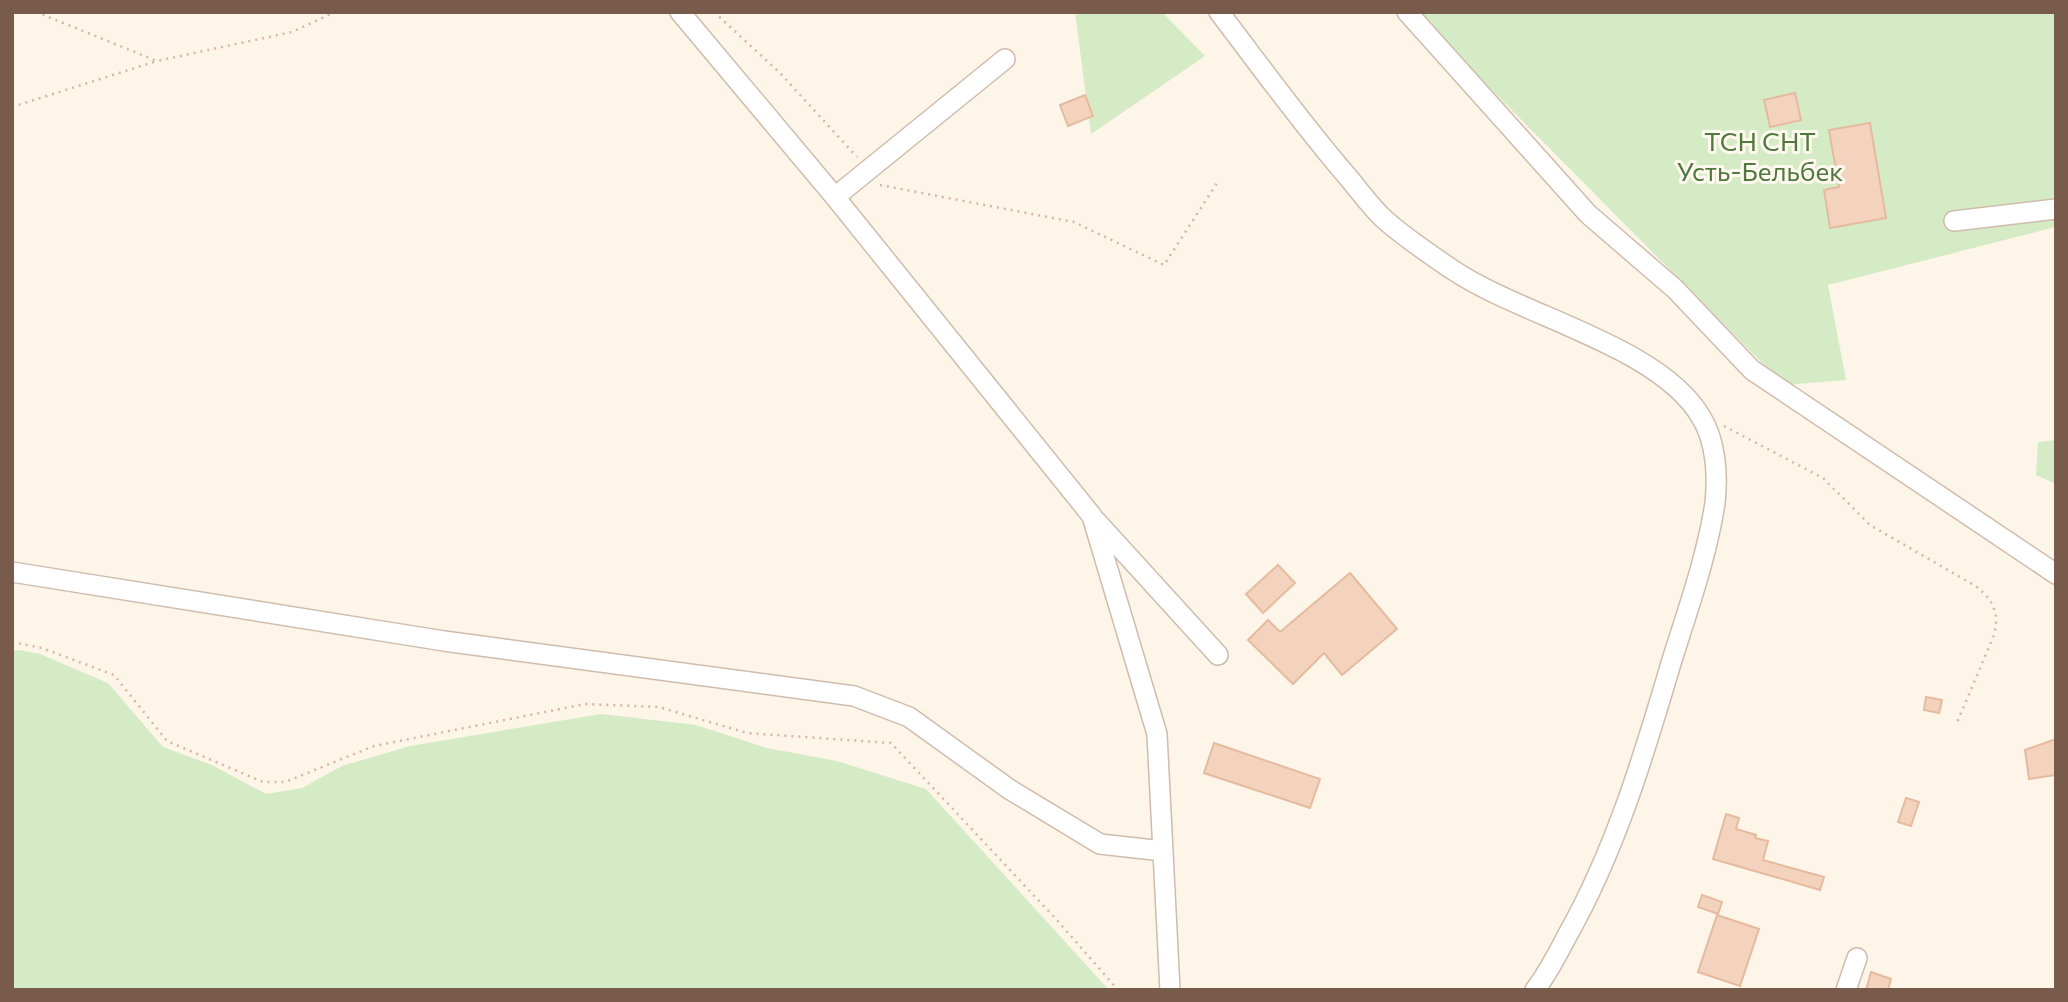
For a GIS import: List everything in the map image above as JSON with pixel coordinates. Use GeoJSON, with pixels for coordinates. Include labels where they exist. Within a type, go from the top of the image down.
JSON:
{"type":"FeatureCollection","features":[{"type":"Feature","properties":{"kind":"street"},"geometry":{"type":"LineString","coordinates":[[680,12],[835,197],[1092,516],[1217,655]]}},
{"type":"Feature","properties":{"kind":"street"},"geometry":{"type":"LineString","coordinates":[[1219,12],[1323,148],[1383,218],[1452,270],[1499,296],[1653,368],[1687,398],[1702,417],[1716,464],[1715,500],[1706,550],[1639,770],[1615,837],[1587,901],[1535,990]]}},
{"type":"Feature","properties":{"kind":"street"},"geometry":{"type":"LineString","coordinates":[[1408,12],[1588,214],[1675,289],[1752,370],[2056,574]]}},
{"type":"Feature","properties":{"kind":"street"},"geometry":{"type":"LineString","coordinates":[[835,197],[1005,58]]}},
{"type":"Feature","properties":{"kind":"street"},"geometry":{"type":"LineString","coordinates":[[1954,221],[2056,209]]}},
{"type":"Feature","properties":{"kind":"street"},"geometry":{"type":"LineString","coordinates":[[1092,516],[1157,734],[1170,990]]}},
{"type":"Feature","properties":{"kind":"street"},"geometry":{"type":"LineString","coordinates":[[12,572],[444,640],[854,696],[909,717],[1009,789],[1100,844],[1163,851]]}},
{"type":"Feature","properties":{"kind":"street"},"geometry":{"type":"LineString","coordinates":[[1846,990],[1857,958]]}},
{"type":"Feature","properties":{"kind":"path"},"geometry":{"type":"LineString","coordinates":[[36,12],[157,61]]}},
{"type":"Feature","properties":{"kind":"path"},"geometry":{"type":"LineString","coordinates":[[12,107],[157,61],[292,32],[335,12]]}},
{"type":"Feature","properties":{"kind":"path"},"geometry":{"type":"LineString","coordinates":[[714,12],[780,73],[862,175],[1074,222],[1164,265],[1219,180]]}},
{"type":"Feature","properties":{"kind":"path"},"geometry":{"type":"LineString","coordinates":[[1702,417],[1740,433],[1823,478],[1870,525],[1974,584],[1987,595],[1995,609],[1997,622],[1994,635],[1956,725]]}},
{"type":"Feature","properties":{"kind":"path"},"geometry":{"type":"LineString","coordinates":[[12,642],[42,648],[114,675],[167,741],[263,782],[285,782],[374,746],[585,704],[659,707],[747,733],[891,743],[1056,919],[1118,990]]}},
{"type":"Feature","properties":{"kind":"green space"},"geometry":{"type":"Polygon","coordinates":[[[1075,12],[1162,12],[1205,56],[1091,134],[1075,12]]]}},
{"type":"Feature","properties":{"kind":"green space","name":"ТСН СНТ Усть-Бельбек"},"geometry":{"type":"Polygon","coordinates":[[[1420,12],[2056,12],[2056,227],[1828,285],[1846,380],[1784,385],[1465,63],[1420,12]]]}},
{"type":"Feature","properties":{"kind":"green space"},"geometry":{"type":"Polygon","coordinates":[[[2056,440],[2056,484],[2036,475],[2038,442],[2056,440]]]}},
{"type":"Feature","properties":{"kind":"green space"},"geometry":{"type":"Polygon","coordinates":[[[12,651],[40,654],[108,683],[163,747],[212,765],[266,794],[302,788],[342,766],[410,746],[601,714],[696,725],[767,748],[837,761],[926,789],[1109,990],[12,990],[12,651]]]}},
{"type":"Feature","properties":{"kind":"building"},"geometry":{"type":"Polygon","coordinates":[[[1795,93],[1801,120],[1770,127],[1764,100],[1795,93]]]}},
{"type":"Feature","properties":{"kind":"building"},"geometry":{"type":"Polygon","coordinates":[[[1085,95],[1093,116],[1068,126],[1060,105],[1085,95]]]}},
{"type":"Feature","properties":{"kind":"building"},"geometry":{"type":"Polygon","coordinates":[[[1870,123],[1886,218],[1830,228],[1824,190],[1839,187],[1829,130],[1870,123]]]}},
{"type":"Feature","properties":{"kind":"building"},"geometry":{"type":"Polygon","coordinates":[[[1278,565],[1295,583],[1263,613],[1246,594],[1278,565]]]}},
{"type":"Feature","properties":{"kind":"building"},"geometry":{"type":"Polygon","coordinates":[[[1350,573],[1397,629],[1342,675],[1324,653],[1293,684],[1248,640],[1268,620],[1280,632],[1350,573]]]}},
{"type":"Feature","properties":{"kind":"building"},"geometry":{"type":"Polygon","coordinates":[[[1926,697],[1942,700],[1939,713],[1924,710],[1926,697]]]}},
{"type":"Feature","properties":{"kind":"building"},"geometry":{"type":"Polygon","coordinates":[[[2056,739],[2056,775],[2029,779],[2025,750],[2056,739]]]}},
{"type":"Feature","properties":{"kind":"building"},"geometry":{"type":"Polygon","coordinates":[[[1214,743],[1320,779],[1310,808],[1204,773],[1214,743]]]}},
{"type":"Feature","properties":{"kind":"building"},"geometry":{"type":"Polygon","coordinates":[[[1906,798],[1919,802],[1911,826],[1898,822],[1906,798]]]}},
{"type":"Feature","properties":{"kind":"building"},"geometry":{"type":"Polygon","coordinates":[[[1726,814],[1739,818],[1736,829],[1768,841],[1763,860],[1824,877],[1820,890],[1713,859],[1726,814]]]}},
{"type":"Feature","properties":{"kind":"building"},"geometry":{"type":"Polygon","coordinates":[[[1702,895],[1722,902],[1718,914],[1698,907],[1702,895]]]}},
{"type":"Feature","properties":{"kind":"building"},"geometry":{"type":"Polygon","coordinates":[[[1717,915],[1759,929],[1740,986],[1698,972],[1717,915]]]}},
{"type":"Feature","properties":{"kind":"building"},"geometry":{"type":"Polygon","coordinates":[[[1871,972],[1891,979],[1888,990],[1866,990],[1871,972]]]}}]}
